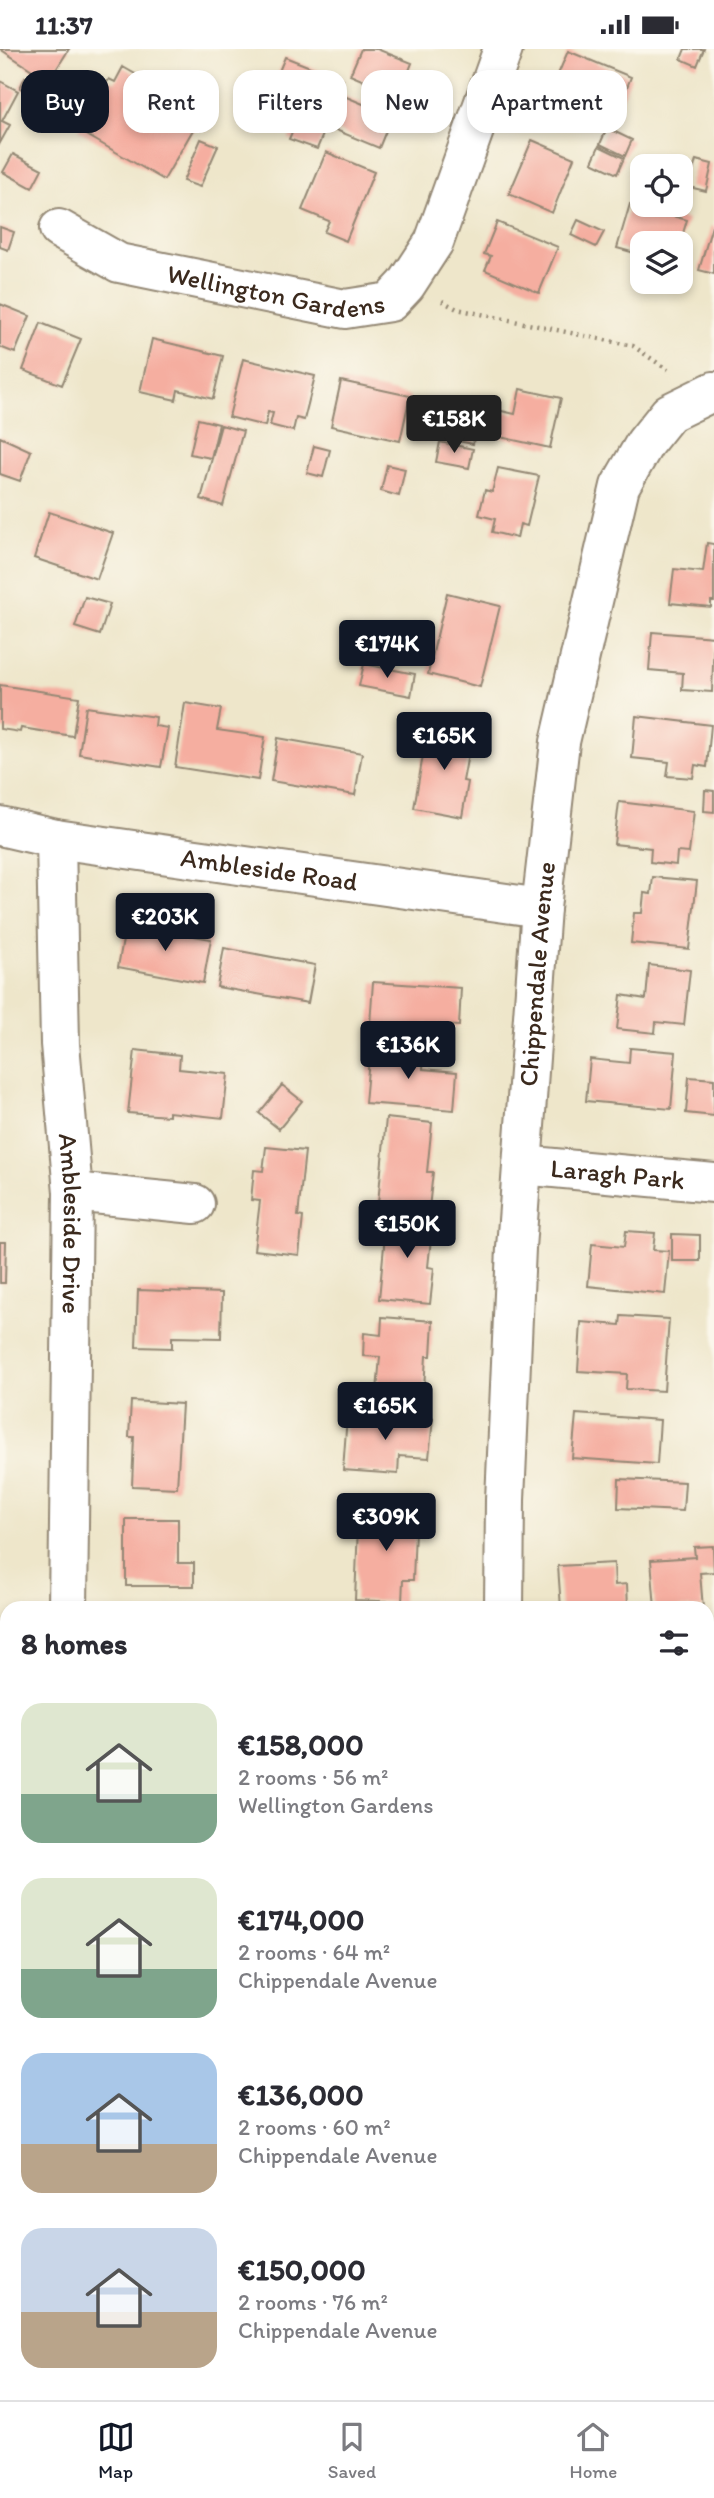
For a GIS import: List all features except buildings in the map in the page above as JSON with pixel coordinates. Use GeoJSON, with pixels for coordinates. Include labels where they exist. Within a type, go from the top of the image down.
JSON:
{"type":"FeatureCollection","features":[{"type":"Feature","properties":{"kind":"street","name":"Wellington Gardens"},"geometry":{"type":"LineString","coordinates":[[60,229],[119,263],[345,309],[390,302],[406,285],[434,242],[503,49]]}},
{"type":"Feature","properties":{"kind":"street","name":"Chippendale Avenue"},"geometry":{"type":"LineString","coordinates":[[504,1601],[506,1487],[522,1165],[541,908],[560,742],[620,486],[653,433],[669,413],[701,397]]}},
{"type":"Feature","properties":{"kind":"street","name":"Ambleside Road"},"geometry":{"type":"LineString","coordinates":[[0,826],[56,839],[541,908]]}},
{"type":"Feature","properties":{"kind":"street","name":"Ambleside Drive"},"geometry":{"type":"LineString","coordinates":[[56,839],[60,1044],[73,1192],[68,1601]]}},
{"type":"Feature","properties":{"kind":"street","name":"Laragh Park"},"geometry":{"type":"LineString","coordinates":[[522,1165],[714,1183]]}},
{"type":"Feature","properties":{"kind":"street"},"geometry":{"type":"LineString","coordinates":[[73,1192],[195,1204]]}},
{"type":"Feature","properties":{"kind":"path"},"geometry":{"type":"LineString","coordinates":[[406,285],[457,309],[633,346],[668,369],[701,397]]}}]}
